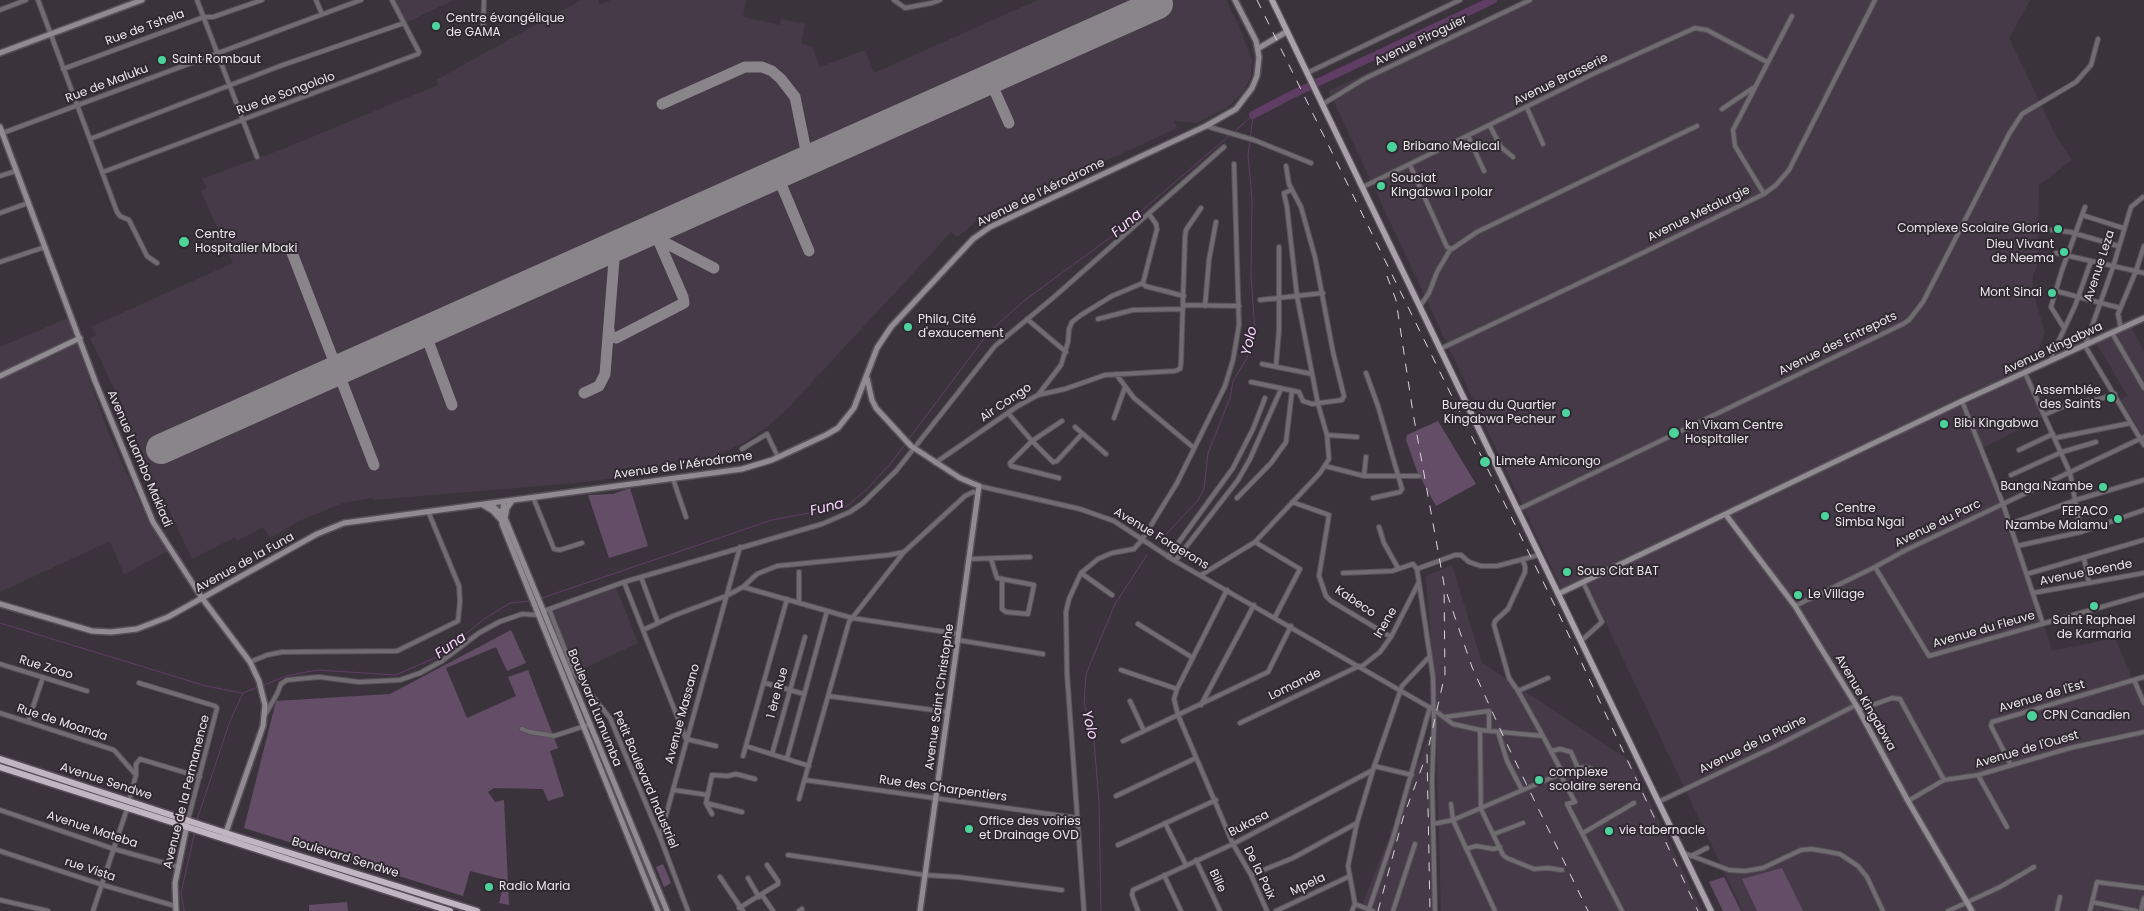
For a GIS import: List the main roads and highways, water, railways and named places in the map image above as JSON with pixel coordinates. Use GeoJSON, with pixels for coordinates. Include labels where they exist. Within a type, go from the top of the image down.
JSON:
{"type":"FeatureCollection","features":[{"type":"Feature","properties":{"kind":"highway","name":"Avenue Sendwe"},"geometry":{"type":"LineString","coordinates":[[0,760],[191,821],[205,830]]}},
{"type":"Feature","properties":{"kind":"highway","name":"Avenue Sendwe"},"geometry":{"type":"LineString","coordinates":[[0,767],[127,809],[189,828],[205,830]]}},
{"type":"Feature","properties":{"kind":"highway","name":"Boulevard Sendwe"},"geometry":{"type":"LineString","coordinates":[[205,830],[226,833],[478,911]]}},
{"type":"Feature","properties":{"kind":"highway","name":"Boulevard Sendwe"},"geometry":{"type":"LineString","coordinates":[[205,830],[224,840],[450,911]]}},
{"type":"Feature","properties":{"kind":"main road"},"geometry":{"type":"LineString","coordinates":[[0,53],[142,0]]}},
{"type":"Feature","properties":{"kind":"main road"},"geometry":{"type":"LineString","coordinates":[[1235,0],[1259,48],[1286,32]]}},
{"type":"Feature","properties":{"kind":"main road"},"geometry":{"type":"LineString","coordinates":[[1272,0],[1711,911]]}},
{"type":"Feature","properties":{"kind":"main road","name":"Avenue de l’Aérodrome"},"geometry":{"type":"LineString","coordinates":[[504,502],[742,469],[778,458],[838,428],[854,408],[877,348],[890,327],[940,272],[982,232],[1232,112],[1247,96],[1257,76],[1259,48]]}},
{"type":"Feature","properties":{"kind":"main road","name":"Avenue Luambo Makiadi"},"geometry":{"type":"LineString","coordinates":[[0,127],[1,134],[95,381],[153,522],[202,598],[250,662],[264,696],[265,715],[224,840]]}},
{"type":"Feature","properties":{"kind":"main road","name":"Avenue Kingabwa"},"geometry":{"type":"LineString","coordinates":[[1558,594],[1962,401],[2144,318]]}},
{"type":"Feature","properties":{"kind":"main road"},"geometry":{"type":"LineString","coordinates":[[0,376],[80,338]]}},
{"type":"Feature","properties":{"kind":"main road","name":"Avenue Forgerons"},"geometry":{"type":"LineString","coordinates":[[867,377],[872,400],[876,408],[913,448],[960,478],[979,486]]}},
{"type":"Feature","properties":{"kind":"main road","name":"Avenue Saint Christophe"},"geometry":{"type":"LineString","coordinates":[[920,911],[979,486]]}},
{"type":"Feature","properties":{"kind":"main road"},"geometry":{"type":"LineString","coordinates":[[483,504],[503,519],[506,508],[512,500]]}},
{"type":"Feature","properties":{"kind":"main road","name":"Avenue de la Funa"},"geometry":{"type":"LineString","coordinates":[[0,604],[85,630],[111,632],[148,626],[330,528],[355,521],[504,502]]}},
{"type":"Feature","properties":{"kind":"main road","name":"Boulevard Lumumba"},"geometry":{"type":"LineString","coordinates":[[504,502],[503,519],[535,598],[536,608],[658,911]]}},
{"type":"Feature","properties":{"kind":"main road"},"geometry":{"type":"LineString","coordinates":[[491,504],[502,513]]}},
{"type":"Feature","properties":{"kind":"main road","name":"Avenue Kingabwa"},"geometry":{"type":"LineString","coordinates":[[1726,515],[1795,606],[1858,707],[1908,801],[1972,911]]}},
{"type":"Feature","properties":{"kind":"main road","name":"Boulevard Lumumba"},"geometry":{"type":"LineString","coordinates":[[535,598],[545,608],[647,867],[667,911]]}},
{"type":"Feature","properties":{"kind":"main road","name":"Avenue de la Permanence"},"geometry":{"type":"LineString","coordinates":[[175,908],[175,883],[191,821]]}},
{"type":"Feature","properties":{"kind":"waterway","name":"Funa"},"geometry":{"type":"LineString","coordinates":[[1253,115],[1289,96],[1493,0]]}},
{"type":"Feature","properties":{"kind":"waterway","name":"Funa"},"geometry":{"type":"LineString","coordinates":[[1233,133],[1253,115]]}},
{"type":"Feature","properties":{"kind":"waterway","name":"Yolo"},"geometry":{"type":"LineString","coordinates":[[1159,542],[1198,500],[1204,489],[1208,453],[1230,398],[1233,381],[1247,358],[1255,332],[1251,275],[1252,199],[1248,156],[1253,115]]}},
{"type":"Feature","properties":{"kind":"waterway","name":"Funa"},"geometry":{"type":"LineString","coordinates":[[908,440],[989,332],[1025,300],[1111,237],[1230,135]]}},
{"type":"Feature","properties":{"kind":"waterway","name":"Funa"},"geometry":{"type":"LineString","coordinates":[[539,599],[772,520],[847,506],[866,490],[892,462],[906,443]]}},
{"type":"Feature","properties":{"kind":"waterway","name":"Yolo"},"geometry":{"type":"LineString","coordinates":[[1101,911],[1099,802],[1094,741],[1084,703],[1086,674],[1115,604],[1147,555]]}},
{"type":"Feature","properties":{"kind":"waterway","name":"Funa"},"geometry":{"type":"LineString","coordinates":[[262,686],[286,676],[317,670],[396,675],[439,656],[484,619],[510,603],[531,601]]}},
{"type":"Feature","properties":{"kind":"waterway"},"geometry":{"type":"LineString","coordinates":[[0,623],[206,686],[242,693]]}},
{"type":"Feature","properties":{"kind":"waterway","name":"Funa"},"geometry":{"type":"LineString","coordinates":[[197,820],[230,721],[243,693],[258,687]]}},
{"type":"Feature","properties":{"kind":"waterway","name":"Funa"},"geometry":{"type":"LineString","coordinates":[[184,911],[181,893],[195,831]]}},
{"type":"Feature","properties":{"kind":"railway"},"geometry":{"type":"LineString","coordinates":[[1257,0],[1556,608],[1698,911]]}},
{"type":"Feature","properties":{"kind":"railway"},"geometry":{"type":"LineString","coordinates":[[1387,276],[1396,300],[1413,413],[1444,584],[1445,674],[1427,754],[1430,911]]}},
{"type":"Feature","properties":{"kind":"railway"},"geometry":{"type":"LineString","coordinates":[[1447,594],[1472,667],[1505,740],[1588,911]]}},
{"type":"Feature","properties":{"kind":"railway"},"geometry":{"type":"LineString","coordinates":[[1378,911],[1403,818],[1425,759]]}},
{"type":"Feature","properties":{"kind":"place","name":"Centre évangélique de GAMA"},"geometry":{"type":"Point","coordinates":[436,26]}},
{"type":"Feature","properties":{"kind":"place","name":"Saint Rombaut"},"geometry":{"type":"Point","coordinates":[162,60]}},
{"type":"Feature","properties":{"kind":"place","name":"Bribano Medical"},"geometry":{"type":"Point","coordinates":[1392,147]}},
{"type":"Feature","properties":{"kind":"place","name":"Souciat Kingabwa 1 polar"},"geometry":{"type":"Point","coordinates":[1381,186]}},
{"type":"Feature","properties":{"kind":"place","name":"Complexe Scolaire Gloria"},"geometry":{"type":"Point","coordinates":[2058,229]}},
{"type":"Feature","properties":{"kind":"place","name":"Centre Hospitalier Mbaki"},"geometry":{"type":"Point","coordinates":[184,242]}},
{"type":"Feature","properties":{"kind":"place","name":"Dieu Vivant de Neema"},"geometry":{"type":"Point","coordinates":[2064,252]}},
{"type":"Feature","properties":{"kind":"place","name":"Mont Sinai"},"geometry":{"type":"Point","coordinates":[2052,293]}},
{"type":"Feature","properties":{"kind":"place","name":"Phila, Cité d'exaucement"},"geometry":{"type":"Point","coordinates":[908,327]}},
{"type":"Feature","properties":{"kind":"place","name":"Assemblée des Saints"},"geometry":{"type":"Point","coordinates":[2111,398]}},
{"type":"Feature","properties":{"kind":"place","name":"Bureau du Quartier Kingabwa Pecheur"},"geometry":{"type":"Point","coordinates":[1566,413]}},
{"type":"Feature","properties":{"kind":"place","name":"Bibi Kingabwa"},"geometry":{"type":"Point","coordinates":[1944,424]}},
{"type":"Feature","properties":{"kind":"place","name":"kn Vixam Centre Hospitalier"},"geometry":{"type":"Point","coordinates":[1674,433]}},
{"type":"Feature","properties":{"kind":"place","name":"Limete Amicongo"},"geometry":{"type":"Point","coordinates":[1485,462]}},
{"type":"Feature","properties":{"kind":"place","name":"Banga Nzambe"},"geometry":{"type":"Point","coordinates":[2103,487]}},
{"type":"Feature","properties":{"kind":"place","name":"Centre Simba Ngai"},"geometry":{"type":"Point","coordinates":[1825,516]}},
{"type":"Feature","properties":{"kind":"place","name":"FEPACO Nzambe Malamu"},"geometry":{"type":"Point","coordinates":[2118,519]}},
{"type":"Feature","properties":{"kind":"place","name":"Sous Ciat BAT"},"geometry":{"type":"Point","coordinates":[1567,572]}},
{"type":"Feature","properties":{"kind":"place","name":"Le Village"},"geometry":{"type":"Point","coordinates":[1798,595]}},
{"type":"Feature","properties":{"kind":"place","name":"Saint Raphael de Karmaria"},"geometry":{"type":"Point","coordinates":[2094,606]}},
{"type":"Feature","properties":{"kind":"place","name":"CPN Canadien"},"geometry":{"type":"Point","coordinates":[2032,716]}},
{"type":"Feature","properties":{"kind":"place","name":"complexe scolaire serena"},"geometry":{"type":"Point","coordinates":[1539,780]}},
{"type":"Feature","properties":{"kind":"place","name":"Office des voiries et Drainage OVD"},"geometry":{"type":"Point","coordinates":[969,829]}},
{"type":"Feature","properties":{"kind":"place","name":"vie tabernacle"},"geometry":{"type":"Point","coordinates":[1609,831]}},
{"type":"Feature","properties":{"kind":"place","name":"Radio Maria"},"geometry":{"type":"Point","coordinates":[489,887]}}]}
